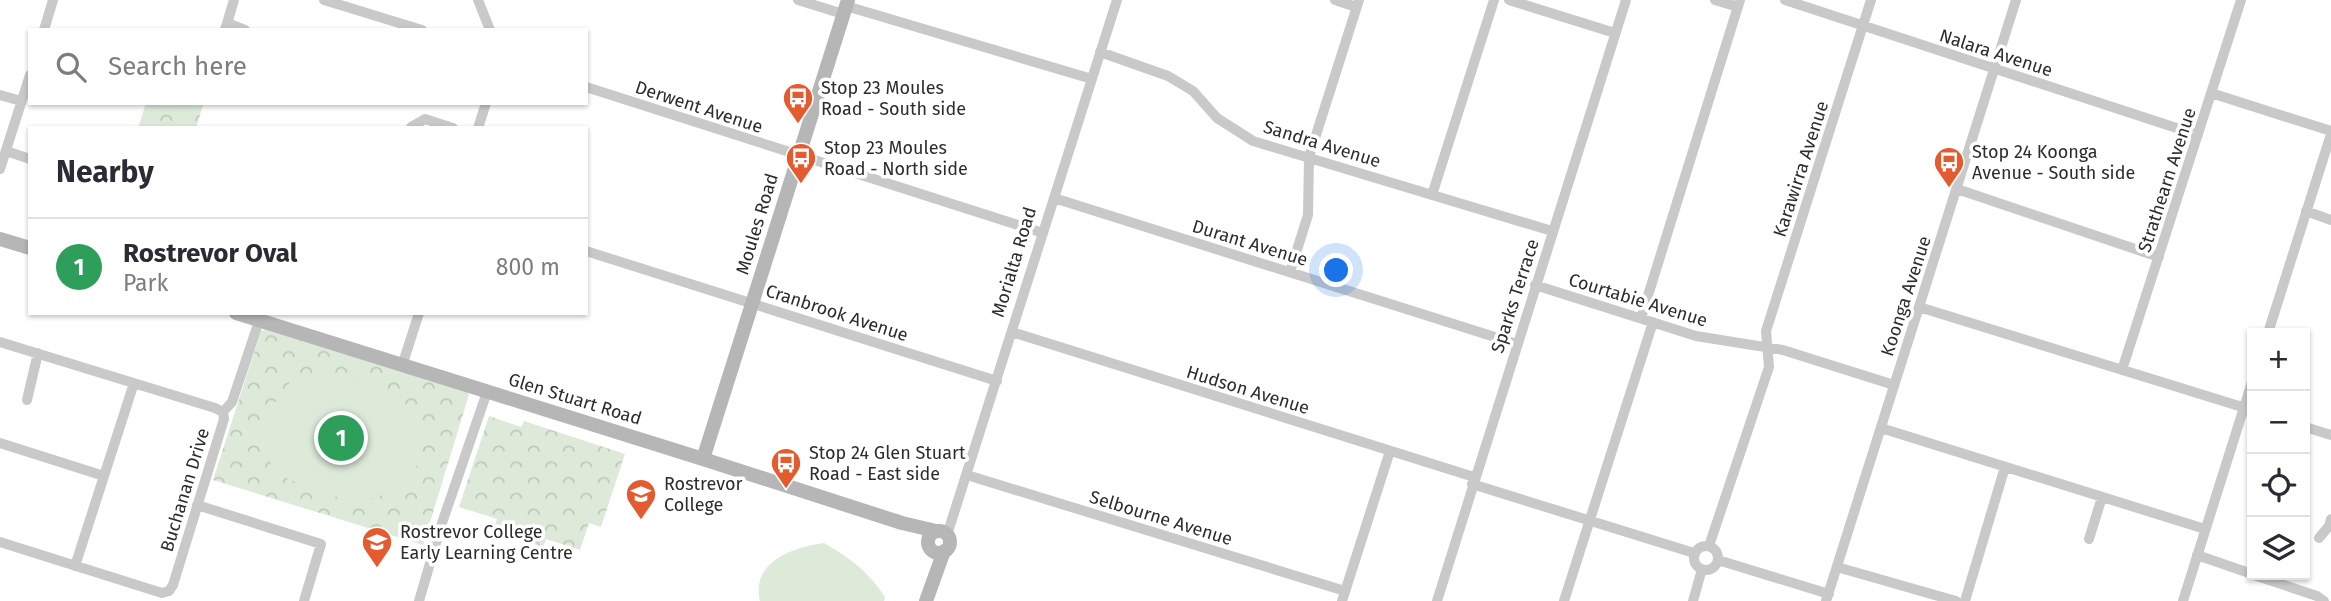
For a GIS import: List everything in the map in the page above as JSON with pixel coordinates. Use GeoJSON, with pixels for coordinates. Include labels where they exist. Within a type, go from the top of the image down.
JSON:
{"type":"FeatureCollection","features":[{"type":"Feature","properties":{"kind":"main road","name":"Moules Road"},"geometry":{"type":"LineString","coordinates":[[703,459],[846,7]]}},
{"type":"Feature","properties":{"kind":"main road"},"geometry":{"type":"LineString","coordinates":[[0,239],[28,247]]}},
{"type":"Feature","properties":{"kind":"main road","name":"Glen Stuart Road"},"geometry":{"type":"LineString","coordinates":[[242,315],[673,449],[902,523],[935,539]]}},
{"type":"Feature","properties":{"kind":"main road"},"geometry":{"type":"LineString","coordinates":[[673,449],[695,445],[714,426]]}},
{"type":"Feature","properties":{"kind":"main road","name":"Morialta Road"},"geometry":{"type":"LineString","coordinates":[[926,601],[949,542],[935,539],[931,585]]}},
{"type":"Feature","properties":{"kind":"street"},"geometry":{"type":"LineString","coordinates":[[45,28],[53,0]]}},
{"type":"Feature","properties":{"kind":"street"},"geometry":{"type":"LineString","coordinates":[[226,27],[234,0]]}},
{"type":"Feature","properties":{"kind":"street"},"geometry":{"type":"LineString","coordinates":[[324,0],[415,28]]}},
{"type":"Feature","properties":{"kind":"street"},"geometry":{"type":"LineString","coordinates":[[478,0],[488,28]]}},
{"type":"Feature","properties":{"kind":"street"},"geometry":{"type":"LineString","coordinates":[[798,0],[846,7],[1092,79]]}},
{"type":"Feature","properties":{"kind":"street","name":"Morialta Road"},"geometry":{"type":"LineString","coordinates":[[935,539],[967,475],[1117,0]]}},
{"type":"Feature","properties":{"kind":"street"},"geometry":{"type":"LineString","coordinates":[[1290,272],[1308,215],[1309,157],[1358,4],[1335,0]]}},
{"type":"Feature","properties":{"kind":"street"},"geometry":{"type":"LineString","coordinates":[[1433,195],[1494,0]]}},
{"type":"Feature","properties":{"kind":"street"},"geometry":{"type":"LineString","coordinates":[[1509,0],[1615,33]]}},
{"type":"Feature","properties":{"kind":"street","name":"Sparks Terrace"},"geometry":{"type":"LineString","coordinates":[[1437,601],[1626,0]]}},
{"type":"Feature","properties":{"kind":"street"},"geometry":{"type":"LineString","coordinates":[[1641,318],[1739,4],[1715,0]]}},
{"type":"Feature","properties":{"kind":"street","name":"Nalara Avenue"},"geometry":{"type":"LineString","coordinates":[[1785,0],[2198,135]]}},
{"type":"Feature","properties":{"kind":"street","name":"Karawirra Avenue"},"geometry":{"type":"LineString","coordinates":[[1709,546],[1769,367],[1766,331],[1871,0]]}},
{"type":"Feature","properties":{"kind":"street","name":"Koonga Avenue"},"geometry":{"type":"LineString","coordinates":[[1828,597],[2017,0]]}},
{"type":"Feature","properties":{"kind":"street","name":"Strathearn Avenue"},"geometry":{"type":"LineString","coordinates":[[2122,370],[2238,1]]}},
{"type":"Feature","properties":{"kind":"street","name":"Sandra Avenue"},"geometry":{"type":"LineString","coordinates":[[1100,52],[1168,76],[1193,91],[1217,118],[1253,141],[1552,231]]}},
{"type":"Feature","properties":{"kind":"street"},"geometry":{"type":"LineString","coordinates":[[0,170],[28,81]]}},
{"type":"Feature","properties":{"kind":"street","name":"Derwent Avenue"},"geometry":{"type":"LineString","coordinates":[[588,88],[1043,233]]}},
{"type":"Feature","properties":{"kind":"street"},"geometry":{"type":"LineString","coordinates":[[2211,93],[2331,132],[2270,328]]}},
{"type":"Feature","properties":{"kind":"street"},"geometry":{"type":"LineString","coordinates":[[0,94],[21,101]]}},
{"type":"Feature","properties":{"kind":"street"},"geometry":{"type":"LineString","coordinates":[[479,126],[485,105]]}},
{"type":"Feature","properties":{"kind":"street"},"geometry":{"type":"LineString","coordinates":[[413,126],[425,119],[447,126]]}},
{"type":"Feature","properties":{"kind":"street"},"geometry":{"type":"LineString","coordinates":[[6,151],[28,158]]}},
{"type":"Feature","properties":{"kind":"street"},"geometry":{"type":"LineString","coordinates":[[1956,189],[2159,257]]}},
{"type":"Feature","properties":{"kind":"street","name":"Durant Avenue"},"geometry":{"type":"LineString","coordinates":[[1054,198],[1517,344]]}},
{"type":"Feature","properties":{"kind":"street"},"geometry":{"type":"LineString","coordinates":[[2306,211],[2331,220]]}},
{"type":"Feature","properties":{"kind":"street","name":"Cranbrook Avenue"},"geometry":{"type":"LineString","coordinates":[[588,252],[997,380]]}},
{"type":"Feature","properties":{"kind":"street","name":"Courtabie Avenue"},"geometry":{"type":"LineString","coordinates":[[1535,285],[1696,336],[1783,350],[1894,385]]}},
{"type":"Feature","properties":{"kind":"street"},"geometry":{"type":"LineString","coordinates":[[1919,307],[2247,409]]}},
{"type":"Feature","properties":{"kind":"street"},"geometry":{"type":"LineString","coordinates":[[402,366],[418,315]]}},
{"type":"Feature","properties":{"kind":"street"},"geometry":{"type":"LineString","coordinates":[[223,412],[232,402],[259,321]]}},
{"type":"Feature","properties":{"kind":"street"},"geometry":{"type":"LineString","coordinates":[[1564,601],[1653,322]]}},
{"type":"Feature","properties":{"kind":"street","name":"Hudson Avenue"},"geometry":{"type":"LineString","coordinates":[[1012,332],[1390,451],[1694,553]]}},
{"type":"Feature","properties":{"kind":"street","name":"Buchanan Drive"},"geometry":{"type":"LineString","coordinates":[[0,342],[215,408],[223,412],[224,419],[169,591],[162,593],[0,542]]}},
{"type":"Feature","properties":{"kind":"street"},"geometry":{"type":"LineString","coordinates":[[27,400],[38,354]]}},
{"type":"Feature","properties":{"kind":"street"},"geometry":{"type":"LineString","coordinates":[[75,566],[134,383]]}},
{"type":"Feature","properties":{"kind":"street"},"geometry":{"type":"LineString","coordinates":[[419,601],[440,526],[487,393]]}},
{"type":"Feature","properties":{"kind":"street"},"geometry":{"type":"LineString","coordinates":[[2183,601],[2205,529],[2247,412]]}},
{"type":"Feature","properties":{"kind":"street"},"geometry":{"type":"LineString","coordinates":[[1881,428],[2205,529]]}},
{"type":"Feature","properties":{"kind":"street"},"geometry":{"type":"LineString","coordinates":[[2310,429],[2331,435]]}},
{"type":"Feature","properties":{"kind":"street"},"geometry":{"type":"LineString","coordinates":[[0,443],[104,475]]}},
{"type":"Feature","properties":{"kind":"street"},"geometry":{"type":"LineString","coordinates":[[1344,596],[1390,451]]}},
{"type":"Feature","properties":{"kind":"street"},"geometry":{"type":"LineString","coordinates":[[1965,601],[2005,467]]}},
{"type":"Feature","properties":{"kind":"street","name":"Selbourne Avenue"},"geometry":{"type":"LineString","coordinates":[[967,475],[1344,596]]}},
{"type":"Feature","properties":{"kind":"street"},"geometry":{"type":"LineString","coordinates":[[2089,539],[2102,497]]}},
{"type":"Feature","properties":{"kind":"street"},"geometry":{"type":"LineString","coordinates":[[197,505],[321,544],[304,601]]}},
{"type":"Feature","properties":{"kind":"street"},"geometry":{"type":"LineString","coordinates":[[2319,538],[2331,519]]}},
{"type":"Feature","properties":{"kind":"street"},"geometry":{"type":"LineString","coordinates":[[1709,546],[1717,553],[1718,560],[1714,567],[1702,569],[1694,561],[1694,553],[1699,548],[1709,546]]}},
{"type":"Feature","properties":{"kind":"street"},"geometry":{"type":"LineString","coordinates":[[2197,555],[2247,572]]}},
{"type":"Feature","properties":{"kind":"street"},"geometry":{"type":"LineString","coordinates":[[1718,560],[1828,597]]}},
{"type":"Feature","properties":{"kind":"street"},"geometry":{"type":"LineString","coordinates":[[1837,567],[1952,600]]}},
{"type":"Feature","properties":{"kind":"street"},"geometry":{"type":"LineString","coordinates":[[1693,601],[1702,569]]}},
{"type":"Feature","properties":{"kind":"street"},"geometry":{"type":"LineString","coordinates":[[2270,580],[2324,601]]}},
{"type":"Feature","properties":{"kind":"green space"},"geometry":{"type":"Polygon","coordinates":[[[145,105],[203,105],[197,126],[139,126],[145,105]]]}},
{"type":"Feature","properties":{"kind":"green space"},"geometry":{"type":"Polygon","coordinates":[[[269,328],[468,391],[423,545],[213,480],[261,331],[269,328]]]}},
{"type":"Feature","properties":{"kind":"green space"},"geometry":{"type":"Polygon","coordinates":[[[320,373],[374,386],[408,407],[419,435],[417,465],[396,491],[359,502],[317,492],[276,473],[262,445],[266,415],[290,382],[320,373]]]}},
{"type":"Feature","properties":{"kind":"green space"},"geometry":{"type":"Polygon","coordinates":[[[489,416],[521,427],[524,421],[625,454],[601,527],[589,523],[580,550],[546,539],[543,547],[493,531],[497,519],[459,507],[489,416]]]}},
{"type":"Feature","properties":{"kind":"green space"},"geometry":{"type":"Polygon","coordinates":[[[824,543],[865,572],[885,597],[884,601],[760,601],[759,587],[768,567],[788,553],[824,543]]]}},
{"type":"Feature","properties":{"kind":"place","name":"Stop 23 Moules Road - South side"},"geometry":{"type":"Point","coordinates":[798,125]}},
{"type":"Feature","properties":{"kind":"place","name":"Stop 23 Moules Road - North side"},"geometry":{"type":"Point","coordinates":[801,185]}},
{"type":"Feature","properties":{"kind":"place","name":"Stop 24 Koonga Avenue - South side"},"geometry":{"type":"Point","coordinates":[1949,189]}},
{"type":"Feature","properties":{"kind":"place","name":"Rostrevor Oval"},"geometry":{"type":"Point","coordinates":[341,438]}},
{"type":"Feature","properties":{"kind":"place","name":"Stop 24 Glen Stuart Road - East side"},"geometry":{"type":"Point","coordinates":[786,490]}},
{"type":"Feature","properties":{"kind":"place","name":"Rostrevor College"},"geometry":{"type":"Point","coordinates":[641,521]}},
{"type":"Feature","properties":{"kind":"place","name":"Rostrevor College Early Learning Centre"},"geometry":{"type":"Point","coordinates":[377,569]}}]}
